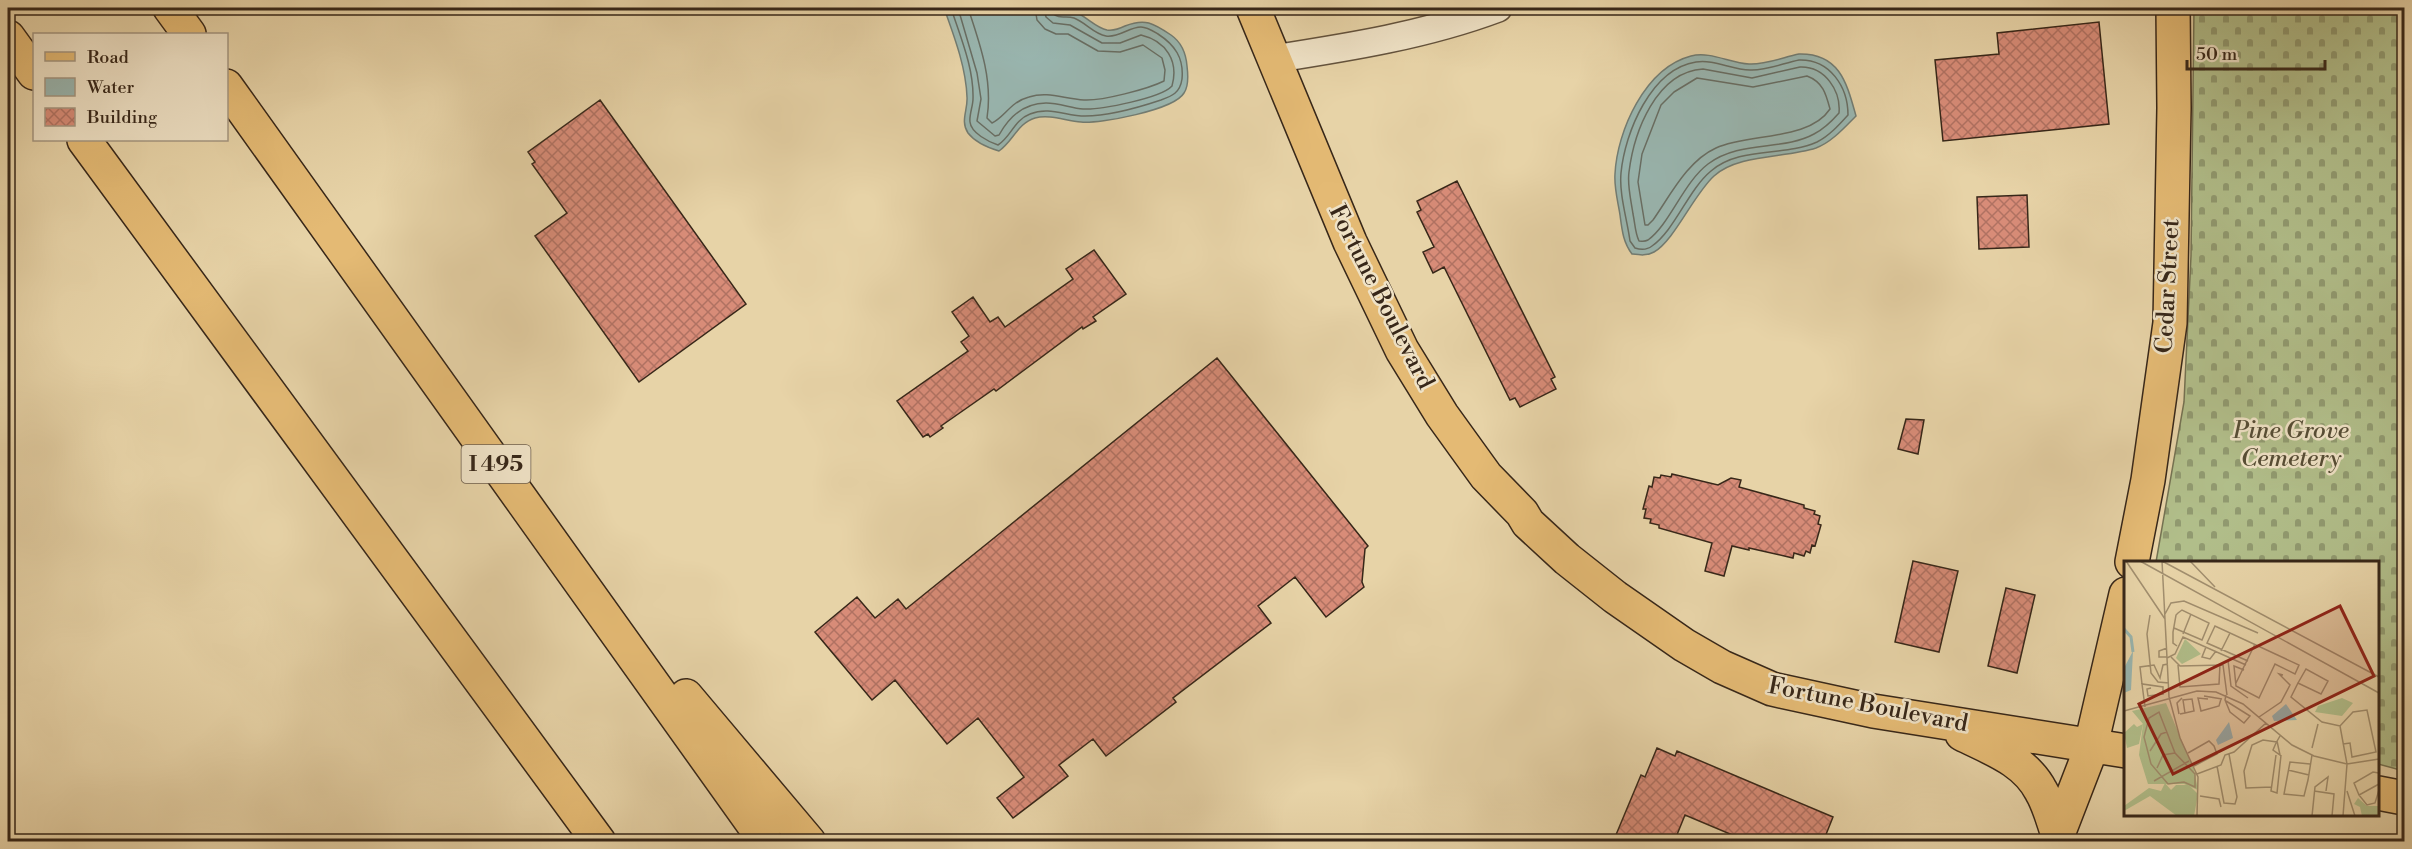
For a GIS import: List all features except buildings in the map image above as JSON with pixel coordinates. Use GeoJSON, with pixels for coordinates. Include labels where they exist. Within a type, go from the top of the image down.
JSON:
{"type":"FeatureCollection","features":[{"type":"Feature","properties":{"kind":"main road"},"geometry":{"type":"LineString","coordinates":[[170,8],[188,33]]}},
{"type":"Feature","properties":{"kind":"main road","name":"Fortune Boulevard"},"geometry":{"type":"LineString","coordinates":[[1253,8],[1350,242],[1402,350],[1442,416],[1473,459],[1528,523],[1582,572],[1634,612],[1684,645],[1741,676],[1772,689],[1940,722],[2124,751]]}},
{"type":"Feature","properties":{"kind":"main road","name":"Cedar Street"},"geometry":{"type":"LineString","coordinates":[[2132,561],[2149,470],[2169,323],[2174,108],[2173,8]]}},
{"type":"Feature","properties":{"kind":"main road"},"geometry":{"type":"LineString","coordinates":[[8,37],[33,72]]}},
{"type":"Feature","properties":{"kind":"main road","name":"I 495"},"geometry":{"type":"LineString","coordinates":[[228,89],[766,842]]}},
{"type":"Feature","properties":{"kind":"main road"},"geometry":{"type":"LineString","coordinates":[[85,141],[599,842]]}},
{"type":"Feature","properties":{"kind":"main road"},"geometry":{"type":"LineString","coordinates":[[525,504],[809,842]]}},
{"type":"Feature","properties":{"kind":"main road"},"geometry":{"type":"LineString","coordinates":[[2056,838],[2080,781],[2091,745],[2124,603]]}},
{"type":"Feature","properties":{"kind":"main road"},"geometry":{"type":"LineString","coordinates":[[1940,722],[2012,759],[2028,773],[2042,791],[2056,838]]}},
{"type":"Feature","properties":{"kind":"main road"},"geometry":{"type":"LineString","coordinates":[[2379,793],[2404,798]]}},
{"type":"Feature","properties":{"kind":"street"},"geometry":{"type":"LineString","coordinates":[[1273,59],[1392,40],[1475,17],[1498,8]]}},
{"type":"Feature","properties":{"kind":"green space","name":"Pine Grove Cemetery"},"geometry":{"type":"Polygon","coordinates":[[[2194,8],[2404,8],[2404,771],[2379,764],[2379,561],[2156,561],[2184,402],[2191,256],[2194,8]]]}},
{"type":"Feature","properties":{"kind":"water"},"geometry":{"type":"Polygon","coordinates":[[[944,8],[1054,8],[1075,12],[1099,27],[1110,30],[1138,22],[1149,23],[1171,35],[1180,44],[1186,61],[1187,87],[1177,99],[1136,115],[1090,122],[1035,118],[1024,124],[999,151],[995,150],[974,139],[966,129],[964,120],[967,97],[964,74],[944,8]]]}},
{"type":"Feature","properties":{"kind":"water"},"geometry":{"type":"Polygon","coordinates":[[[1799,54],[1813,55],[1833,65],[1845,82],[1856,116],[1833,138],[1816,148],[1749,160],[1724,169],[1706,184],[1662,246],[1649,254],[1632,254],[1622,231],[1615,174],[1621,139],[1636,103],[1647,87],[1660,73],[1691,56],[1713,56],[1755,64],[1799,54]]]}}]}
